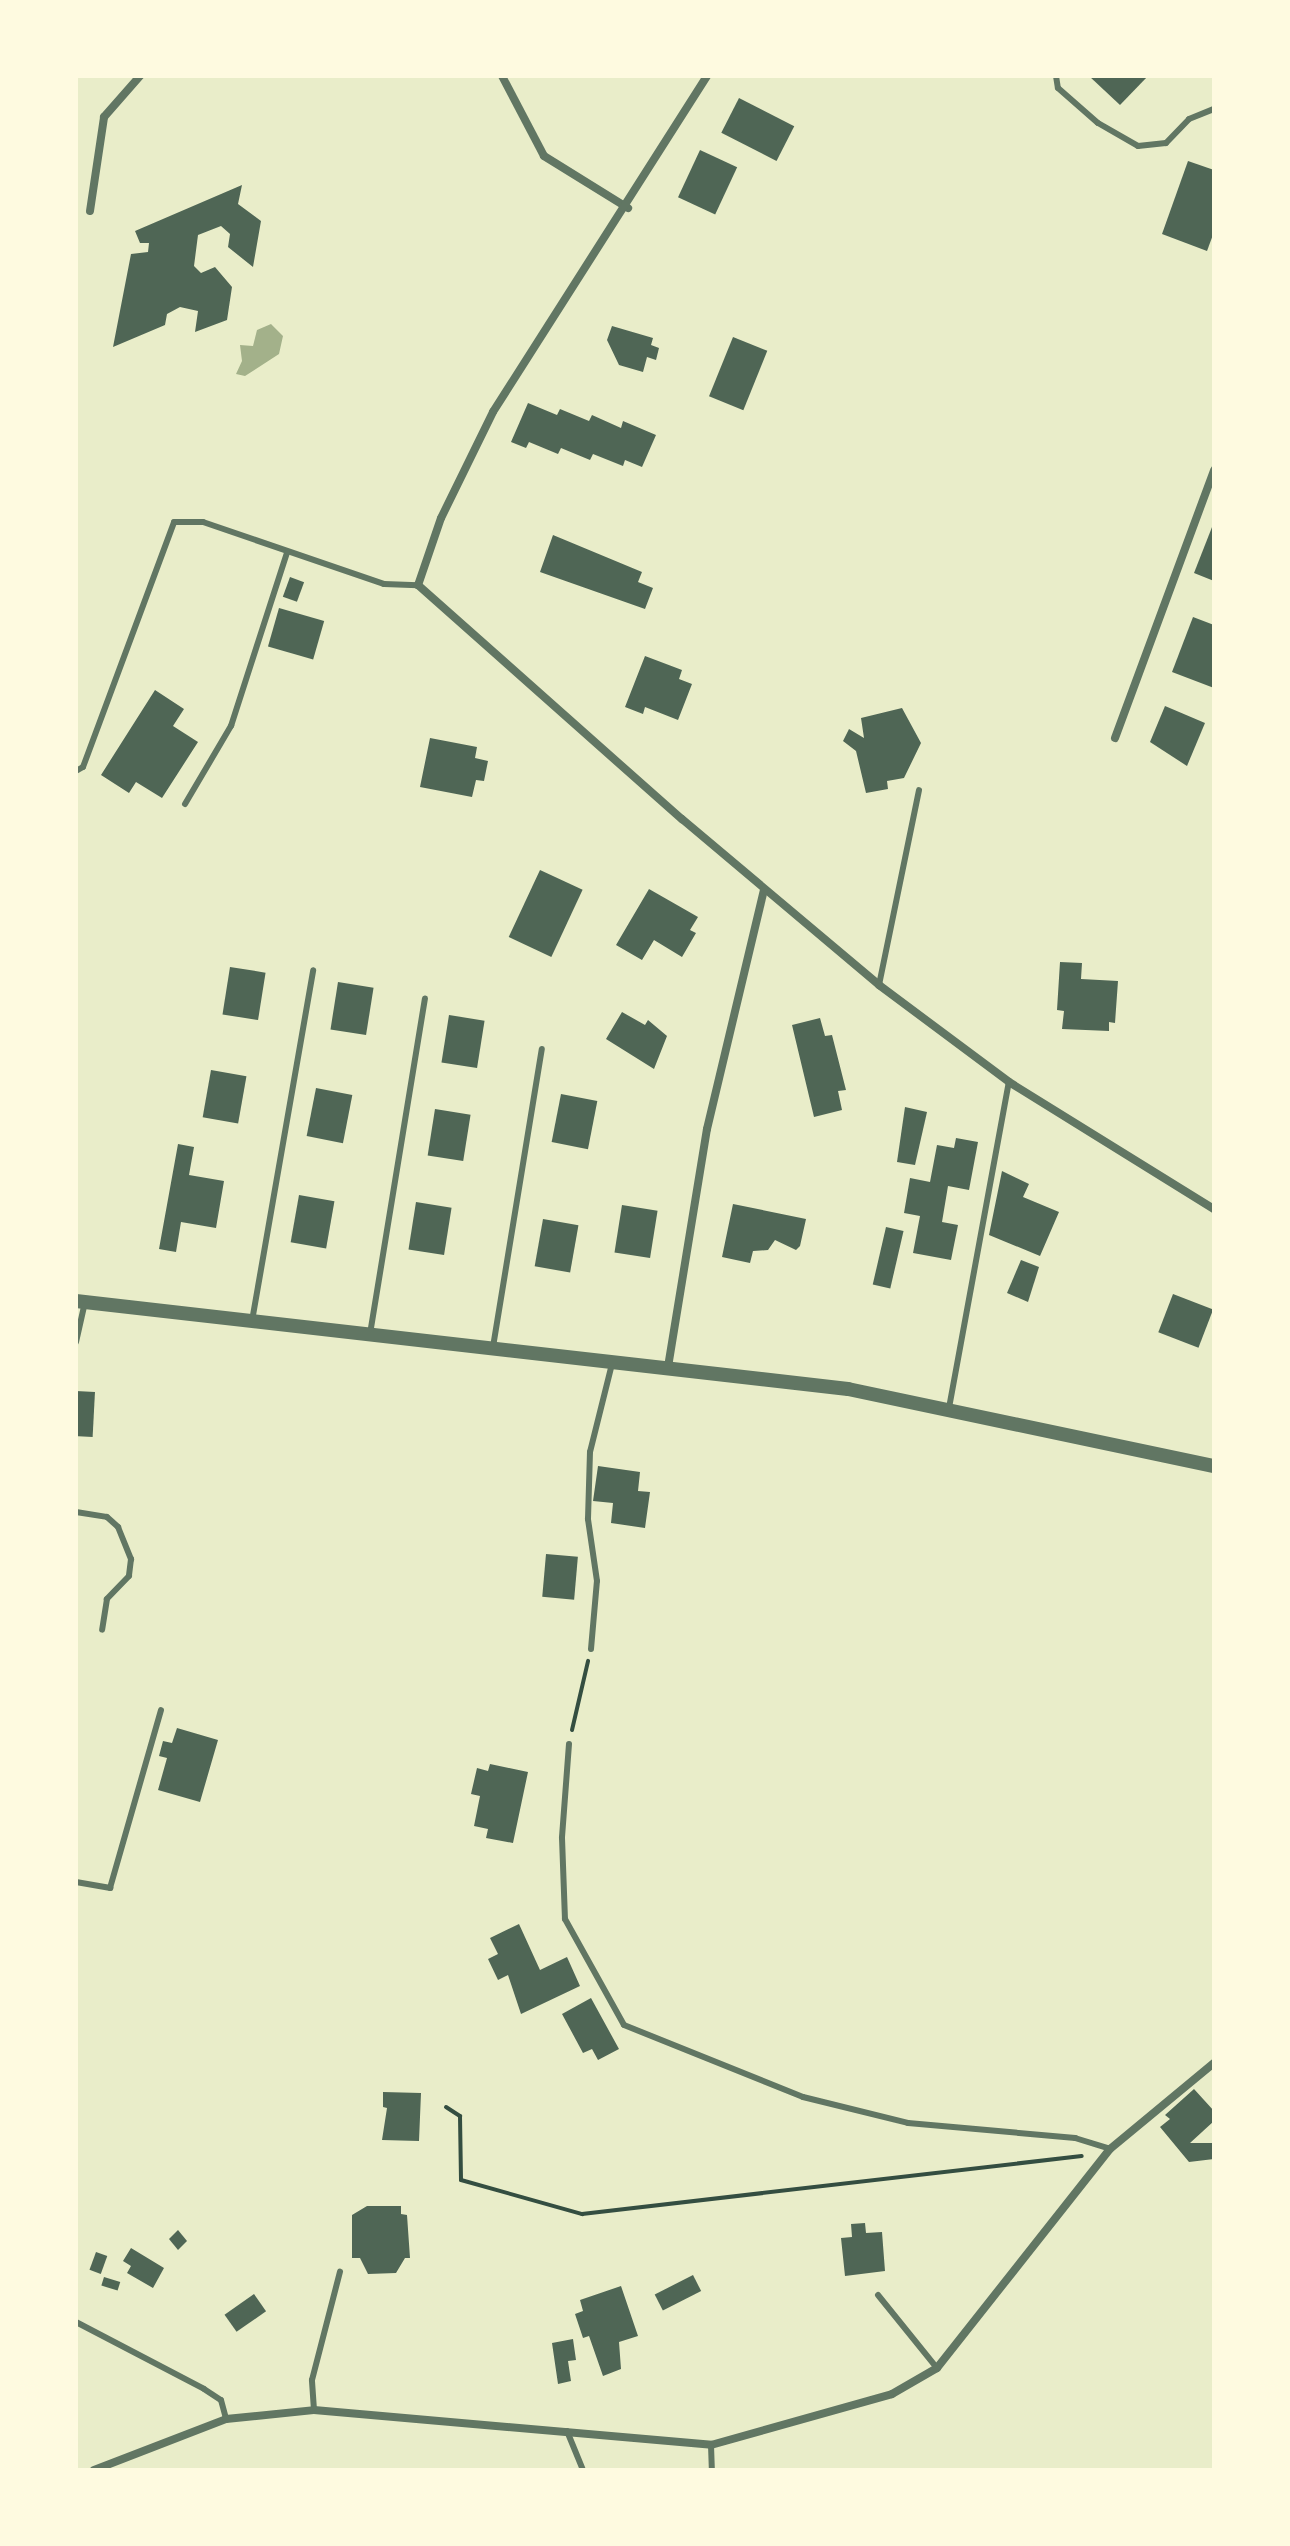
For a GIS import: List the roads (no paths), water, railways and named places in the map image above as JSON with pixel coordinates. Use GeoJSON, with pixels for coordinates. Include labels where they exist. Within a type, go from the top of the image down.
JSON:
{"type":"FeatureCollection","features":[{"type":"Feature","properties":{"kind":"street"},"geometry":{"type":"LineString","coordinates":[[90,211],[104,117],[140,76]]}},
{"type":"Feature","properties":{"kind":"street"},"geometry":{"type":"LineString","coordinates":[[502,76],[544,156],[628,208]]}},
{"type":"Feature","properties":{"kind":"street"},"geometry":{"type":"LineString","coordinates":[[707,76],[628,208],[493,412],[441,518],[418,585],[764,890],[879,985],[1009,1082],[1214,1209]]}},
{"type":"Feature","properties":{"kind":"street"},"geometry":{"type":"LineString","coordinates":[[1115,738],[1214,470]]}},
{"type":"Feature","properties":{"kind":"street"},"geometry":{"type":"LineString","coordinates":[[668,1367],[707,1129],[764,890]]}},
{"type":"Feature","properties":{"kind":"street"},"geometry":{"type":"LineString","coordinates":[[80,1301],[848,1389],[1214,1466]]}},
{"type":"Feature","properties":{"kind":"street"},"geometry":{"type":"LineString","coordinates":[[94,2470],[226,2419],[314,2410],[711,2445],[892,2394],[937,2368],[1110,2149],[1214,2063]]}},
{"type":"Feature","properties":{"kind":"lane"},"geometry":{"type":"LineString","coordinates":[[1056,76],[1058,88],[1098,123],[1138,146],[1166,143],[1189,119],[1214,109]]}},
{"type":"Feature","properties":{"kind":"lane"},"geometry":{"type":"LineString","coordinates":[[76,771],[83,767],[174,522],[203,522],[384,584],[418,585]]}},
{"type":"Feature","properties":{"kind":"lane"},"geometry":{"type":"LineString","coordinates":[[185,804],[231,726],[287,553]]}},
{"type":"Feature","properties":{"kind":"lane"},"geometry":{"type":"LineString","coordinates":[[879,985],[919,790]]}},
{"type":"Feature","properties":{"kind":"lane"},"geometry":{"type":"LineString","coordinates":[[252,1321],[313,970]]}},
{"type":"Feature","properties":{"kind":"lane"},"geometry":{"type":"LineString","coordinates":[[370,1334],[425,998]]}},
{"type":"Feature","properties":{"kind":"lane"},"geometry":{"type":"LineString","coordinates":[[493,1347],[542,1049]]}},
{"type":"Feature","properties":{"kind":"lane"},"geometry":{"type":"LineString","coordinates":[[948,1412],[1009,1082]]}},
{"type":"Feature","properties":{"kind":"lane"},"geometry":{"type":"LineString","coordinates":[[76,1342],[80,1301]]}},
{"type":"Feature","properties":{"kind":"lane"},"geometry":{"type":"LineString","coordinates":[[591,1649],[597,1581],[588,1519],[590,1452],[604,1380],[614,1360]]}},
{"type":"Feature","properties":{"kind":"lane"},"geometry":{"type":"LineString","coordinates":[[76,1512],[107,1517],[118,1527],[131,1559],[129,1576],[107,1599],[102,1630]]}},
{"type":"Feature","properties":{"kind":"lane"},"geometry":{"type":"LineString","coordinates":[[76,1882],[110,1888],[161,1710]]}},
{"type":"Feature","properties":{"kind":"lane"},"geometry":{"type":"LineString","coordinates":[[569,1744],[562,1838],[565,1919],[624,2025],[803,2097],[908,2123],[1075,2138],[1110,2149]]}},
{"type":"Feature","properties":{"kind":"lane"},"geometry":{"type":"LineString","coordinates":[[314,2410],[312,2380],[340,2272]]}},
{"type":"Feature","properties":{"kind":"lane"},"geometry":{"type":"LineString","coordinates":[[878,2295],[937,2368]]}},
{"type":"Feature","properties":{"kind":"lane"},"geometry":{"type":"LineString","coordinates":[[76,2322],[204,2389],[221,2400],[226,2419]]}},
{"type":"Feature","properties":{"kind":"lane"},"geometry":{"type":"LineString","coordinates":[[567,2431],[583,2470]]}},
{"type":"Feature","properties":{"kind":"lane"},"geometry":{"type":"LineString","coordinates":[[711,2445],[712,2470]]}}]}
